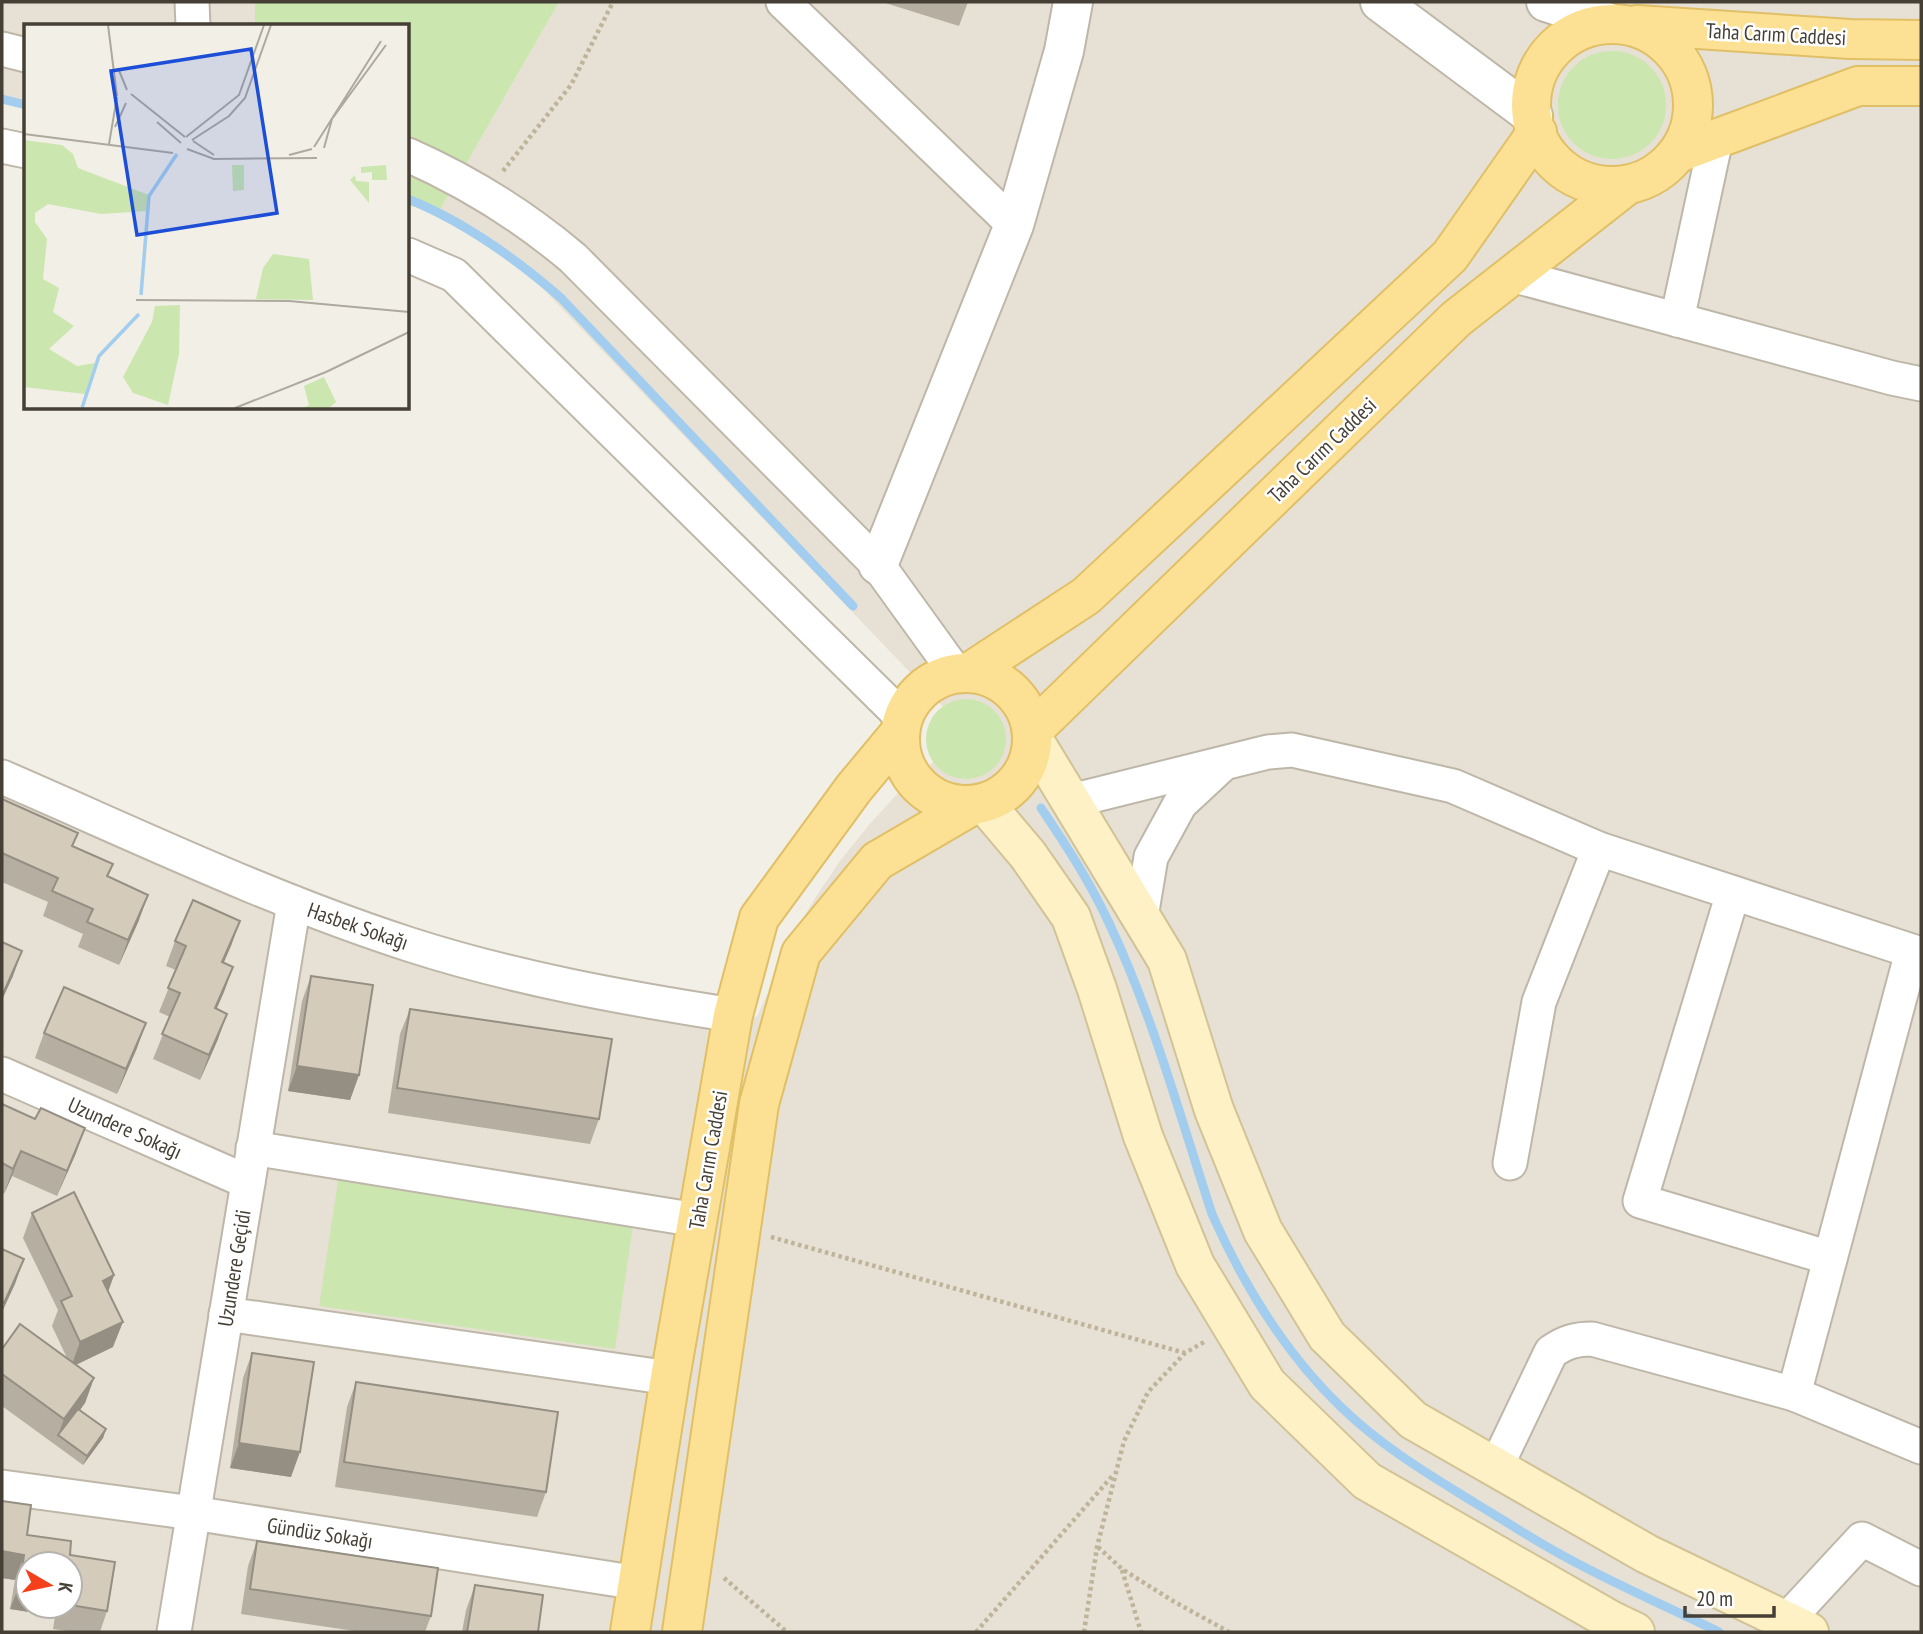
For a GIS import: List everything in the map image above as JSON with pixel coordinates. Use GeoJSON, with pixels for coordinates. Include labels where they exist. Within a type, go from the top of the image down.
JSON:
{"type":"FeatureCollection","features":[{"type":"Feature","properties":{"kind":"main road"},"geometry":{"type":"LineString","coordinates":[[1620,24],[1652,33],[1670,47],[1684,65],[1692,87],[1693,110],[1689,132],[1678,153],[1664,168],[1647,179],[1627,185],[1602,186],[1579,179],[1558,165],[1543,146],[1531,103],[1534,83],[1542,64],[1554,48],[1570,35],[1589,27],[1620,24]]}},
{"type":"Feature","properties":{"kind":"main road","name":"Taha Carım Caddesi"},"geometry":{"type":"LineString","coordinates":[[1620,24],[1850,39],[1921,40]]}},
{"type":"Feature","properties":{"kind":"main road"},"geometry":{"type":"LineString","coordinates":[[1678,153],[1858,86],[1921,86]]}},
{"type":"Feature","properties":{"kind":"main road"},"geometry":{"type":"LineString","coordinates":[[1032,735],[1029,760],[1019,779],[1009,790],[978,805],[948,804],[928,794],[911,778],[901,757],[901,726],[909,703],[922,688],[938,678],[963,672],[1086,596],[1450,256],[1535,124]]}},
{"type":"Feature","properties":{"kind":"main road","name":"Taha Carım Caddesi"},"geometry":{"type":"LineString","coordinates":[[1032,735],[1457,319],[1627,185]]}},
{"type":"Feature","properties":{"kind":"main road"},"geometry":{"type":"LineString","coordinates":[[963,672],[992,677],[1012,690],[1026,709],[1032,735],[1167,960],[1214,1110],[1263,1231],[1327,1336],[1413,1420],[1647,1554],[1798,1627]]}},
{"type":"Feature","properties":{"kind":"main road","name":"Taha Carım Caddesi"},"geometry":{"type":"LineString","coordinates":[[630,1632],[670,1378],[733,1015],[759,918],[901,726]]}},
{"type":"Feature","properties":{"kind":"main road"},"geometry":{"type":"LineString","coordinates":[[978,805],[1028,855],[1071,918],[1097,989],[1143,1136],[1195,1265],[1267,1384],[1367,1481],[1635,1632]]}},
{"type":"Feature","properties":{"kind":"main road","name":"Taha Carım Caddesi"},"geometry":{"type":"LineString","coordinates":[[682,1632],[760,1104],[801,953],[877,861],[978,805]]}},
{"type":"Feature","properties":{"kind":"street"},"geometry":{"type":"LineString","coordinates":[[192,2],[193,24]]}},
{"type":"Feature","properties":{"kind":"street"},"geometry":{"type":"LineString","coordinates":[[783,2],[1014,225]]}},
{"type":"Feature","properties":{"kind":"street"},"geometry":{"type":"LineString","coordinates":[[878,565],[1014,225],[1064,51],[1073,2]]}},
{"type":"Feature","properties":{"kind":"street"},"geometry":{"type":"LineString","coordinates":[[1380,2],[1535,124]]}},
{"type":"Feature","properties":{"kind":"street"},"geometry":{"type":"LineString","coordinates":[[1546,2],[1620,24]]}},
{"type":"Feature","properties":{"kind":"street"},"geometry":{"type":"LineString","coordinates":[[2,49],[24,54]]}},
{"type":"Feature","properties":{"kind":"street"},"geometry":{"type":"LineString","coordinates":[[1677,320],[1716,139]]}},
{"type":"Feature","properties":{"kind":"street"},"geometry":{"type":"LineString","coordinates":[[2,146],[24,151]]}},
{"type":"Feature","properties":{"kind":"street"},"geometry":{"type":"LineString","coordinates":[[410,156],[485,194],[536,228],[573,258],[878,565],[963,672]]}},
{"type":"Feature","properties":{"kind":"street"},"geometry":{"type":"LineString","coordinates":[[410,256],[454,275],[901,726]]}},
{"type":"Feature","properties":{"kind":"street"},"geometry":{"type":"LineString","coordinates":[[1512,275],[1921,384]]}},
{"type":"Feature","properties":{"kind":"street"},"geometry":{"type":"LineString","coordinates":[[1071,801],[1268,752],[1292,750],[1454,786],[1599,849],[1917,953],[1794,1394]]}},
{"type":"Feature","properties":{"kind":"street"},"geometry":{"type":"LineString","coordinates":[[1141,917],[1151,857],[1180,804],[1223,763]]}},
{"type":"Feature","properties":{"kind":"street","name":"Hasbek Sokağı"},"geometry":{"type":"LineString","coordinates":[[2,777],[294,903],[409,944],[557,983],[733,1015]]}},
{"type":"Feature","properties":{"kind":"street"},"geometry":{"type":"LineString","coordinates":[[1510,1163],[1539,1002],[1599,849]]}},
{"type":"Feature","properties":{"kind":"street"},"geometry":{"type":"LineString","coordinates":[[1733,893],[1640,1200],[1830,1258]]}},
{"type":"Feature","properties":{"kind":"street","name":"Uzundere Geçidi"},"geometry":{"type":"LineString","coordinates":[[174,1632],[294,903]]}},
{"type":"Feature","properties":{"kind":"street","name":"Uzundere Sokağı"},"geometry":{"type":"LineString","coordinates":[[2,1074],[248,1182]]}},
{"type":"Feature","properties":{"kind":"street"},"geometry":{"type":"LineString","coordinates":[[253,1148],[697,1220]]}},
{"type":"Feature","properties":{"kind":"street"},"geometry":{"type":"LineString","coordinates":[[226,1314],[670,1378]]}},
{"type":"Feature","properties":{"kind":"street"},"geometry":{"type":"LineString","coordinates":[[1496,1467],[1551,1352],[1563,1343],[1578,1339],[1592,1339],[1794,1394],[1921,1447]]}},
{"type":"Feature","properties":{"kind":"street","name":"Gündüz Sokağı"},"geometry":{"type":"LineString","coordinates":[[2,1487],[193,1513],[638,1583]]}},
{"type":"Feature","properties":{"kind":"street"},"geometry":{"type":"LineString","coordinates":[[1798,1627],[1862,1539],[1921,1569]]}},
{"type":"Feature","properties":{"kind":"path"},"geometry":{"type":"LineString","coordinates":[[485,194],[571,85],[613,2]]}},
{"type":"Feature","properties":{"kind":"path"},"geometry":{"type":"LineString","coordinates":[[741,1228],[1185,1353],[1148,1392],[1124,1441],[1097,1547],[1084,1632]]}},
{"type":"Feature","properties":{"kind":"path"},"geometry":{"type":"LineString","coordinates":[[976,1632],[1115,1473]]}},
{"type":"Feature","properties":{"kind":"path"},"geometry":{"type":"LineString","coordinates":[[1097,1547],[1122,1569],[1229,1632]]}},
{"type":"Feature","properties":{"kind":"path"},"geometry":{"type":"LineString","coordinates":[[694,1552],[787,1632]]}},
{"type":"Feature","properties":{"kind":"path"},"geometry":{"type":"LineString","coordinates":[[1122,1569],[1141,1632]]}},
{"type":"Feature","properties":{"kind":"shaded area"},"geometry":{"type":"Polygon","coordinates":[[[2,2],[255,2],[255,24],[24,24],[24,108],[2,103],[2,2]]]}},
{"type":"Feature","properties":{"kind":"shaded area"},"geometry":{"type":"Polygon","coordinates":[[[559,2],[1921,2],[1921,1632],[2,1632],[2,777],[178,854],[581,988],[757,1017],[793,936],[840,861],[899,792],[969,734],[527,272],[508,254],[464,224],[438,213],[559,2]]]}},
{"type":"Feature","properties":{"kind":"green space"},"geometry":{"type":"Polygon","coordinates":[[[255,2],[559,2],[438,213],[410,206],[410,24],[255,24],[255,2]]]}},
{"type":"Feature","properties":{"kind":"green space"},"geometry":{"type":"Polygon","coordinates":[[[1612,51],[1633,55],[1650,67],[1662,84],[1666,105],[1662,126],[1650,143],[1633,155],[1612,159],[1591,155],[1574,143],[1562,126],[1558,105],[1562,84],[1574,67],[1591,55],[1612,51]]]}},
{"type":"Feature","properties":{"kind":"green space"},"geometry":{"type":"Polygon","coordinates":[[[966,699],[981,702],[994,711],[1003,724],[1006,739],[1003,754],[994,767],[981,776],[966,779],[951,776],[938,767],[929,754],[926,739],[929,724],[938,711],[951,702],[966,699]]]}},
{"type":"Feature","properties":{"kind":"green space"},"geometry":{"type":"Polygon","coordinates":[[[339,1175],[634,1218],[615,1349],[319,1306],[339,1175]]]}},
{"type":"Feature","properties":{"kind":"building"},"geometry":{"type":"Polygon","coordinates":[[[2,799],[78,833],[72,846],[113,864],[107,876],[148,895],[128,940],[87,922],[93,909],[52,891],[58,878],[2,853],[2,799]]]}},
{"type":"Feature","properties":{"kind":"building"},"geometry":{"type":"Polygon","coordinates":[[[193,900],[240,921],[222,962],[233,967],[215,1008],[227,1014],[209,1055],[162,1034],[180,993],[168,988],[186,946],[175,941],[193,900]]]}},
{"type":"Feature","properties":{"kind":"building"},"geometry":{"type":"Polygon","coordinates":[[[2,942],[22,951],[2,996],[2,942]]]}},
{"type":"Feature","properties":{"kind":"building"},"geometry":{"type":"Polygon","coordinates":[[[311,976],[373,985],[359,1075],[297,1066],[311,976]]]}},
{"type":"Feature","properties":{"kind":"building"},"geometry":{"type":"Polygon","coordinates":[[[64,987],[146,1023],[126,1069],[44,1033],[64,987]]]}},
{"type":"Feature","properties":{"kind":"building"},"geometry":{"type":"Polygon","coordinates":[[[410,1009],[612,1039],[599,1119],[397,1088],[410,1009]]]}},
{"type":"Feature","properties":{"kind":"building"},"geometry":{"type":"Polygon","coordinates":[[[2,1104],[35,1119],[41,1108],[85,1128],[67,1171],[21,1151],[13,1169],[2,1163],[2,1104]]]}},
{"type":"Feature","properties":{"kind":"building"},"geometry":{"type":"Polygon","coordinates":[[[74,1192],[114,1275],[103,1281],[123,1322],[80,1342],[61,1301],[72,1296],[32,1213],[74,1192]]]}},
{"type":"Feature","properties":{"kind":"building"},"geometry":{"type":"Polygon","coordinates":[[[2,1249],[24,1259],[4,1303],[2,1302],[2,1249]]]}},
{"type":"Feature","properties":{"kind":"building"},"geometry":{"type":"Polygon","coordinates":[[[20,1324],[94,1378],[64,1419],[2,1374],[2,1349],[20,1324]]]}},
{"type":"Feature","properties":{"kind":"building"},"geometry":{"type":"Polygon","coordinates":[[[252,1353],[314,1362],[300,1452],[239,1443],[252,1353]]]}},
{"type":"Feature","properties":{"kind":"building"},"geometry":{"type":"Polygon","coordinates":[[[356,1382],[558,1412],[546,1492],[344,1462],[356,1382]]]}},
{"type":"Feature","properties":{"kind":"building"},"geometry":{"type":"Polygon","coordinates":[[[78,1409],[106,1429],[87,1456],[58,1435],[78,1409]]]}},
{"type":"Feature","properties":{"kind":"building"},"geometry":{"type":"Polygon","coordinates":[[[2,1501],[31,1505],[27,1535],[71,1541],[70,1550],[14,1550],[14,1553],[2,1551],[2,1501]]]}},
{"type":"Feature","properties":{"kind":"building"},"geometry":{"type":"Polygon","coordinates":[[[257,1541],[438,1568],[431,1616],[250,1589],[257,1541]]]}},
{"type":"Feature","properties":{"kind":"building"},"geometry":{"type":"Polygon","coordinates":[[[84,1557],[115,1562],[107,1611],[84,1607],[84,1557]]]}},
{"type":"Feature","properties":{"kind":"building"},"geometry":{"type":"Polygon","coordinates":[[[475,1585],[543,1595],[538,1632],[467,1632],[475,1585]]]}},
{"type":"Feature","properties":{"kind":"waterway"},"geometry":{"type":"LineString","coordinates":[[2,99],[24,104]]}},
{"type":"Feature","properties":{"kind":"waterway"},"geometry":{"type":"LineString","coordinates":[[410,200],[449,218],[488,242],[561,298],[853,606]]}},
{"type":"Feature","properties":{"kind":"waterway"},"geometry":{"type":"LineString","coordinates":[[1041,808],[1094,893],[1125,958],[1165,1067],[1212,1214],[1224,1241],[1267,1317],[1301,1364],[1356,1421],[1422,1470],[1559,1553],[1719,1632]]}}]}
